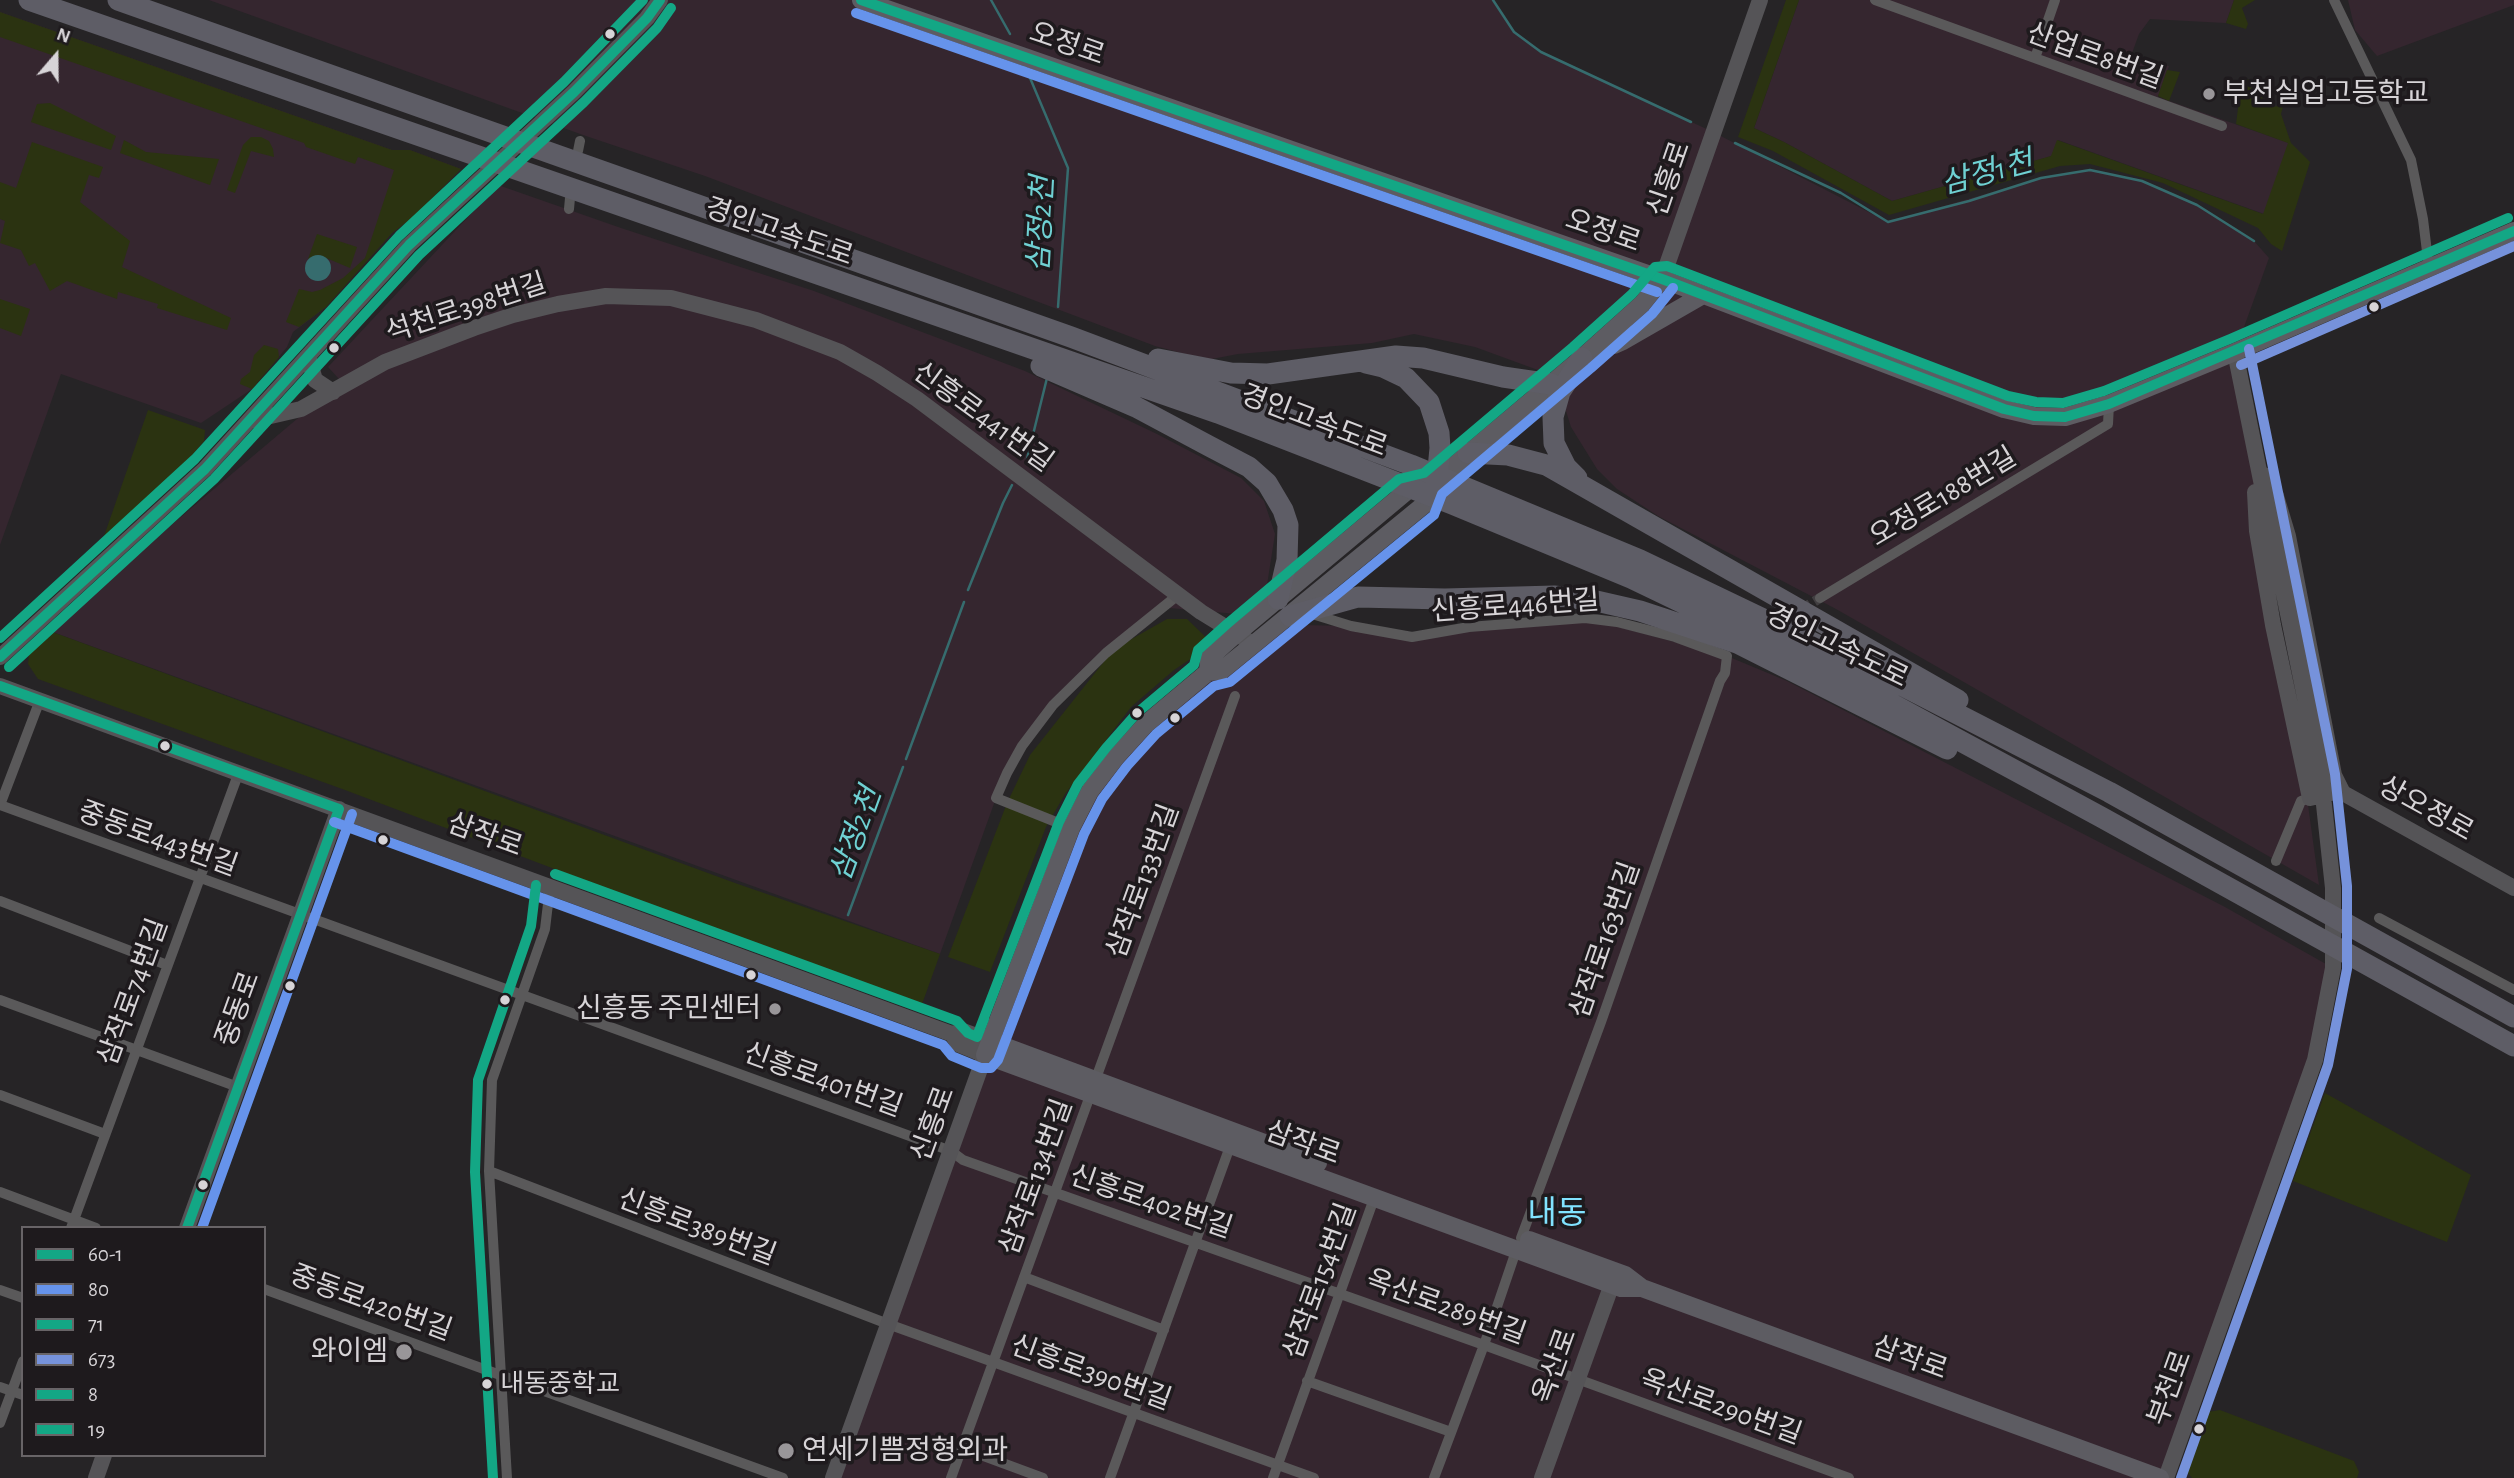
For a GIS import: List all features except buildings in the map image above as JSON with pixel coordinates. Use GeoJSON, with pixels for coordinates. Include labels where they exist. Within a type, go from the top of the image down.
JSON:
{"type":"FeatureCollection","features":[{"type":"Feature","properties":{"kind":"highway","name":"경인고속도로"},"geometry":{"type":"LineString","coordinates":[[29,0],[1218,413],[1452,504],[1631,578],[1881,698],[2514,1046]]}},
{"type":"Feature","properties":{"kind":"highway","name":"경인고속도로"},"geometry":{"type":"LineString","coordinates":[[118,0],[1071,337],[1411,465],[1640,561],[1773,622],[2109,792],[2514,1017]]}},
{"type":"Feature","properties":{"kind":"highway"},"geometry":{"type":"LineString","coordinates":[[917,310],[1136,407],[1249,467],[1267,483],[1276,496],[1289,525],[1291,609],[1377,596],[1445,599],[1554,596],[1592,600],[1640,611],[1737,643],[1973,762],[2101,817]]}},
{"type":"Feature","properties":{"kind":"highway"},"geometry":{"type":"LineString","coordinates":[[1071,337],[1158,359],[1231,373],[1293,372],[1396,356],[1423,358],[1503,377],[1551,384]]}},
{"type":"Feature","properties":{"kind":"highway"},"geometry":{"type":"LineString","coordinates":[[1582,358],[1560,392],[1553,417],[1554,443],[1559,456],[1583,485]]}},
{"type":"Feature","properties":{"kind":"highway"},"geometry":{"type":"LineString","coordinates":[[1358,361],[1383,367],[1406,378],[1429,402],[1439,433],[1440,448],[1433,483]]}},
{"type":"Feature","properties":{"kind":"highway"},"geometry":{"type":"LineString","coordinates":[[1468,453],[1494,454],[1546,465],[1727,570],[1850,636],[2109,792]]}},
{"type":"Feature","properties":{"kind":"main road","name":"오정로"},"geometry":{"type":"LineString","coordinates":[[861,0],[1662,279],[2004,409],[2034,416],[2065,417],[2109,404],[2514,231]]}},
{"type":"Feature","properties":{"kind":"main road","name":"신흥로"},"geometry":{"type":"LineString","coordinates":[[988,1048],[1071,828],[1090,791],[1115,757],[1146,724],[1208,672],[1221,671],[1291,609],[1425,503],[1433,483],[1582,358],[1642,304],[1662,279]]}},
{"type":"Feature","properties":{"kind":"main road"},"geometry":{"type":"LineString","coordinates":[[1598,343],[1614,345],[1623,341],[1703,295]]}},
{"type":"Feature","properties":{"kind":"main road","name":"신흥로"},"geometry":{"type":"LineString","coordinates":[[1208,672],[1209,658],[1236,634],[1291,609]]}},
{"type":"Feature","properties":{"kind":"main road","name":"삼작로"},"geometry":{"type":"LineString","coordinates":[[988,1048],[2160,1478]]}},
{"type":"Feature","properties":{"kind":"main road","name":"삼작로"},"geometry":{"type":"LineString","coordinates":[[1233,1139],[1376,1196],[1519,1243]]}},
{"type":"Feature","properties":{"kind":"street"},"geometry":{"type":"LineString","coordinates":[[0,657],[181,492],[409,245],[574,92],[647,18],[660,0]]}},
{"type":"Feature","properties":{"kind":"street","name":"신흥로"},"geometry":{"type":"LineString","coordinates":[[1662,279],[1760,0]]}},
{"type":"Feature","properties":{"kind":"street","name":"산업로8번길"},"geometry":{"type":"LineString","coordinates":[[1875,0],[2222,126]]}},
{"type":"Feature","properties":{"kind":"street"},"geometry":{"type":"LineString","coordinates":[[2035,58],[2055,0]]}},
{"type":"Feature","properties":{"kind":"street"},"geometry":{"type":"LineString","coordinates":[[2334,0],[2411,160],[2423,219],[2429,268]]}},
{"type":"Feature","properties":{"kind":"street","name":"석천로398번길"},"geometry":{"type":"LineString","coordinates":[[249,421],[301,409],[385,362],[513,315],[606,296],[671,298]]}},
{"type":"Feature","properties":{"kind":"street","name":"신흥로441번길"},"geometry":{"type":"LineString","coordinates":[[671,298],[756,320],[840,352],[877,373],[917,399],[1178,596],[1253,644]]}},
{"type":"Feature","properties":{"kind":"street"},"geometry":{"type":"LineString","coordinates":[[2235,352],[2256,461],[2257,531],[2305,794],[2276,861]]}},
{"type":"Feature","properties":{"kind":"street"},"geometry":{"type":"LineString","coordinates":[[308,356],[315,380],[333,392]]}},
{"type":"Feature","properties":{"kind":"street","name":"오정로188번길"},"geometry":{"type":"LineString","coordinates":[[1820,598],[2108,424],[2109,404]]}},
{"type":"Feature","properties":{"kind":"street"},"geometry":{"type":"LineString","coordinates":[[2256,461],[2276,496],[2288,536],[2334,775],[2343,793]]}},
{"type":"Feature","properties":{"kind":"street","name":"부천로"},"geometry":{"type":"LineString","coordinates":[[2166,1478],[2315,1060],[2333,968],[2333,888],[2321,777],[2256,461]]}},
{"type":"Feature","properties":{"kind":"street"},"geometry":{"type":"LineString","coordinates":[[1071,828],[996,798],[1022,746],[1053,705],[1106,653],[1178,596]]}},
{"type":"Feature","properties":{"kind":"street","name":"신흥로446번길"},"geometry":{"type":"LineString","coordinates":[[1291,609],[1351,626],[1412,637],[1469,626],[1586,618],[1675,637],[1729,654]]}},
{"type":"Feature","properties":{"kind":"street","name":"삼작로163번길"},"geometry":{"type":"LineString","coordinates":[[1434,1478],[1485,1345],[1519,1243],[1601,1022],[1725,673],[1729,654]]}},
{"type":"Feature","properties":{"kind":"street","name":"삼작로"},"geometry":{"type":"LineString","coordinates":[[0,686],[952,1034],[963,1031],[988,1048]]}},
{"type":"Feature","properties":{"kind":"street","name":"삼작로133번길"},"geometry":{"type":"LineString","coordinates":[[1093,1087],[1234,696]]}},
{"type":"Feature","properties":{"kind":"street"},"geometry":{"type":"LineString","coordinates":[[0,805],[40,700]]}},
{"type":"Feature","properties":{"kind":"street","name":"삼작로74번길"},"geometry":{"type":"LineString","coordinates":[[73,1224],[239,772]]}},
{"type":"Feature","properties":{"kind":"street","name":"상오정로"},"geometry":{"type":"LineString","coordinates":[[2305,794],[2343,793],[2514,888]]}},
{"type":"Feature","properties":{"kind":"street","name":"중동로443번길"},"geometry":{"type":"LineString","coordinates":[[0,805],[521,996]]}},
{"type":"Feature","properties":{"kind":"street","name":"중동로"},"geometry":{"type":"LineString","coordinates":[[188,1226],[339,809]]}},
{"type":"Feature","properties":{"kind":"street"},"geometry":{"type":"LineString","coordinates":[[507,1478],[489,1171],[492,1080],[545,929],[550,887]]}},
{"type":"Feature","properties":{"kind":"street"},"geometry":{"type":"LineString","coordinates":[[0,901],[167,965]]}},
{"type":"Feature","properties":{"kind":"street"},"geometry":{"type":"LineString","coordinates":[[2379,918],[2514,990]]}},
{"type":"Feature","properties":{"kind":"street","name":"신흥로401번길"},"geometry":{"type":"LineString","coordinates":[[521,996],[951,1151]]}},
{"type":"Feature","properties":{"kind":"street"},"geometry":{"type":"LineString","coordinates":[[0,1000],[238,1087]]}},
{"type":"Feature","properties":{"kind":"street","name":"신흥로"},"geometry":{"type":"LineString","coordinates":[[833,1478],[988,1048]]}},
{"type":"Feature","properties":{"kind":"street","name":"삼작로134번길"},"geometry":{"type":"LineString","coordinates":[[951,1478],[1093,1087]]}},
{"type":"Feature","properties":{"kind":"street"},"geometry":{"type":"LineString","coordinates":[[0,1096],[105,1134]]}},
{"type":"Feature","properties":{"kind":"street"},"geometry":{"type":"LineString","coordinates":[[1110,1478],[1233,1139]]}},
{"type":"Feature","properties":{"kind":"street","name":"신흥로402번길"},"geometry":{"type":"LineString","coordinates":[[951,1151],[964,1160],[1339,1293]]}},
{"type":"Feature","properties":{"kind":"street","name":"신흥로389번길"},"geometry":{"type":"LineString","coordinates":[[489,1171],[888,1324]]}},
{"type":"Feature","properties":{"kind":"street"},"geometry":{"type":"LineString","coordinates":[[0,1192],[73,1224]]}},
{"type":"Feature","properties":{"kind":"street","name":"삼작로154번길"},"geometry":{"type":"LineString","coordinates":[[1273,1478],[1376,1196]]}},
{"type":"Feature","properties":{"kind":"street","name":"삼작로134번길"},"geometry":{"type":"LineString","coordinates":[[1024,1277],[1164,1330]]}},
{"type":"Feature","properties":{"kind":"street","name":"옥산로"},"geometry":{"type":"LineString","coordinates":[[1542,1478],[1615,1278]]}},
{"type":"Feature","properties":{"kind":"street"},"geometry":{"type":"LineString","coordinates":[[0,1290],[21,1297]]}},
{"type":"Feature","properties":{"kind":"street","name":"중동로420번길"},"geometry":{"type":"LineString","coordinates":[[266,1290],[783,1478]]}},
{"type":"Feature","properties":{"kind":"street","name":"옥산로289번길"},"geometry":{"type":"LineString","coordinates":[[1339,1293],[1578,1379]]}},
{"type":"Feature","properties":{"kind":"street","name":"신흥로390번길"},"geometry":{"type":"LineString","coordinates":[[888,1324],[1314,1478]]}},
{"type":"Feature","properties":{"kind":"street"},"geometry":{"type":"LineString","coordinates":[[0,1423],[17,1393],[21,1372]]}},
{"type":"Feature","properties":{"kind":"street","name":"옥산로290번길"},"geometry":{"type":"LineString","coordinates":[[1578,1379],[1849,1478]]}},
{"type":"Feature","properties":{"kind":"street","name":"삼작로154번길"},"geometry":{"type":"LineString","coordinates":[[1307,1381],[1451,1432]]}},
{"type":"Feature","properties":{"kind":"street"},"geometry":{"type":"LineString","coordinates":[[0,1387],[17,1393]]}},
{"type":"Feature","properties":{"kind":"street"},"geometry":{"type":"LineString","coordinates":[[962,1448],[1043,1478]]}},
{"type":"Feature","properties":{"kind":"street"},"geometry":{"type":"LineString","coordinates":[[96,1478],[103,1457]]}},
{"type":"Feature","properties":{"kind":"shaded area"},"geometry":{"type":"Polygon","coordinates":[[[209,0],[1493,0],[1514,32],[1541,52],[1713,132],[1888,222],[2041,178],[2090,170],[2142,181],[2197,205],[2254,241],[2269,258],[2235,352],[2256,461],[2257,531],[2305,783],[2319,885],[1836,609],[1658,516],[1617,489],[1597,469],[1571,427],[1560,392],[1581,359],[1546,373],[1475,347],[1414,334],[1372,343],[1238,354],[1212,359],[1189,355],[1155,346],[705,176],[583,135],[209,0]]]}},
{"type":"Feature","properties":{"kind":"shaded area"},"geometry":{"type":"Polygon","coordinates":[[[1799,0],[2234,0],[2226,23],[2150,19],[2139,34],[2131,56],[2169,66],[2158,97],[2289,143],[2264,214],[2058,140],[2052,156],[1892,201],[1754,128],[1799,0]]]}},
{"type":"Feature","properties":{"kind":"shaded area"},"geometry":{"type":"Polygon","coordinates":[[[2348,0],[2514,0],[2514,5],[2377,56],[2355,30],[2348,0]]]}},
{"type":"Feature","properties":{"kind":"shaded area"},"geometry":{"type":"Polygon","coordinates":[[[0,12],[392,150],[410,150],[461,169],[412,218],[392,233],[326,307],[293,332],[287,347],[252,389],[201,423],[61,374],[0,545],[0,12]]]}},
{"type":"Feature","properties":{"kind":"shaded area"},"geometry":{"type":"Polygon","coordinates":[[[498,185],[814,291],[1025,371],[1157,434],[1241,478],[1264,501],[1275,534],[1267,585],[1237,614],[1169,608],[1129,635],[1029,733],[996,798],[940,954],[47,630],[304,413],[349,390],[328,367],[498,185]]]}},
{"type":"Feature","properties":{"kind":"shaded area"},"geometry":{"type":"Polygon","coordinates":[[[1585,618],[1727,656],[1787,681],[2225,907],[2333,968],[2315,1060],[2166,1478],[833,1478],[1071,828],[1146,724],[1242,643],[1300,625],[1351,626],[1412,637],[1585,618]]]}},
{"type":"Feature","properties":{"kind":"green space"},"geometry":{"type":"Polygon","coordinates":[[[1786,0],[1799,0],[1754,128],[1892,201],[2051,156],[2057,140],[2263,214],[2288,143],[2236,124],[2242,77],[2262,85],[2263,107],[2283,106],[2281,114],[2291,143],[2310,162],[2282,251],[2271,244],[2258,228],[2163,183],[2090,164],[2060,166],[1889,215],[1773,151],[1738,137],[1786,0]]]}},
{"type":"Feature","properties":{"kind":"green space"},"geometry":{"type":"Polygon","coordinates":[[[2234,0],[2255,0],[2242,8],[2248,24],[2246,29],[2226,23],[2234,0]]]}},
{"type":"Feature","properties":{"kind":"green space"},"geometry":{"type":"Polygon","coordinates":[[[0,12],[392,150],[410,150],[461,169],[412,218],[392,233],[326,307],[299,327],[286,322],[299,289],[312,292],[320,290],[343,278],[365,258],[394,170],[358,157],[355,164],[306,147],[304,143],[0,37],[0,12]]]}},
{"type":"Feature","properties":{"kind":"green space"},"geometry":{"type":"Polygon","coordinates":[[[2167,70],[2180,72],[2169,101],[2158,96],[2167,70]]]}},
{"type":"Feature","properties":{"kind":"green space"},"geometry":{"type":"Polygon","coordinates":[[[50,103],[116,136],[111,150],[31,122],[37,104],[50,103]]]}},
{"type":"Feature","properties":{"kind":"green space"},"geometry":{"type":"Polygon","coordinates":[[[251,137],[261,137],[269,141],[274,157],[251,151],[235,193],[227,190],[243,145],[251,137]]]}},
{"type":"Feature","properties":{"kind":"green space"},"geometry":{"type":"Polygon","coordinates":[[[124,140],[146,152],[219,159],[210,185],[120,153],[124,140]]]}},
{"type":"Feature","properties":{"kind":"green space"},"geometry":{"type":"Polygon","coordinates":[[[32,142],[103,167],[99,178],[89,175],[80,202],[130,241],[122,267],[231,318],[227,330],[157,308],[158,304],[118,292],[117,299],[67,281],[50,291],[35,263],[29,266],[21,250],[0,243],[5,221],[0,219],[0,182],[16,188],[32,142]]]}},
{"type":"Feature","properties":{"kind":"green space"},"geometry":{"type":"Polygon","coordinates":[[[317,234],[357,247],[350,268],[319,255],[308,259],[317,234]]]}},
{"type":"Feature","properties":{"kind":"green space"},"geometry":{"type":"Polygon","coordinates":[[[0,299],[30,309],[21,336],[0,328],[0,299]]]}},
{"type":"Feature","properties":{"kind":"green space"},"geometry":{"type":"Polygon","coordinates":[[[264,345],[278,349],[279,357],[252,389],[240,384],[241,379],[250,372],[254,355],[264,345]]]}},
{"type":"Feature","properties":{"kind":"green space"},"geometry":{"type":"Polygon","coordinates":[[[148,410],[205,430],[204,441],[176,474],[103,539],[148,410]]]}},
{"type":"Feature","properties":{"kind":"green space"},"geometry":{"type":"Polygon","coordinates":[[[1167,619],[1187,619],[1213,644],[1174,670],[1131,707],[1065,794],[1046,827],[990,972],[948,957],[1007,803],[1030,755],[1114,649],[1167,619]]]}},
{"type":"Feature","properties":{"kind":"green space"},"geometry":{"type":"Polygon","coordinates":[[[47,630],[735,883],[940,954],[921,1007],[345,790],[38,679],[28,664],[29,655],[47,630]]]}},
{"type":"Feature","properties":{"kind":"green space"},"geometry":{"type":"Polygon","coordinates":[[[2325,1093],[2471,1175],[2447,1242],[2293,1181],[2325,1093]]]}},
{"type":"Feature","properties":{"kind":"green space"},"geometry":{"type":"Polygon","coordinates":[[[2220,1410],[2354,1461],[2359,1472],[2357,1478],[2192,1478],[2187,1472],[2208,1412],[2220,1410]]]}},
{"type":"Feature","properties":{"kind":"water"},"geometry":{"type":"Polygon","coordinates":[[[318,255],[327,259],[331,268],[327,277],[318,281],[309,277],[305,268],[309,259],[318,255]]]}},
{"type":"Feature","properties":{"kind":"waterway","name":"삼정2천"},"geometry":{"type":"LineString","coordinates":[[991,0],[1010,34]]}},
{"type":"Feature","properties":{"kind":"waterway","name":"삼정1천"},"geometry":{"type":"LineString","coordinates":[[1493,0],[1514,32],[1541,52],[1691,122]]}},
{"type":"Feature","properties":{"kind":"waterway","name":"삼정2천"},"geometry":{"type":"LineString","coordinates":[[1025,66],[1068,168],[1058,307]]}},
{"type":"Feature","properties":{"kind":"waterway","name":"삼정1천"},"geometry":{"type":"LineString","coordinates":[[1735,143],[1841,193],[1888,222],[1969,201],[2041,178],[2090,170],[2142,181],[2197,205],[2254,241]]}},
{"type":"Feature","properties":{"kind":"waterway","name":"삼정2천"},"geometry":{"type":"LineString","coordinates":[[1026,463],[1047,378]]}},
{"type":"Feature","properties":{"kind":"waterway","name":"삼정2천"},"geometry":{"type":"LineString","coordinates":[[968,590],[1012,485]]}},
{"type":"Feature","properties":{"kind":"waterway","name":"삼정2천"},"geometry":{"type":"LineString","coordinates":[[906,759],[964,602]]}},
{"type":"Feature","properties":{"kind":"waterway","name":"삼정2천"},"geometry":{"type":"LineString","coordinates":[[848,915],[903,767]]}},
{"type":"Feature","properties":{"kind":"tunnel"},"geometry":{"type":"LineString","coordinates":[[1776,625],[1820,598]]}},
{"type":"Feature","properties":{"kind":"transit line","name":"19"},"geometry":{"type":"LineString","coordinates":[[0,638],[195,459],[399,236],[564,82],[643,0]]}},
{"type":"Feature","properties":{"kind":"transit line","name":"60-1"},"geometry":{"type":"LineString","coordinates":[[0,657],[205,469],[409,245],[574,92],[647,18],[660,0]]}},
{"type":"Feature","properties":{"kind":"transit line","name":"60-1"},"geometry":{"type":"LineString","coordinates":[[861,0],[1662,279],[2004,409],[2034,416],[2065,417],[2109,404],[2514,231]]}},
{"type":"Feature","properties":{"kind":"transit line","name":"8"},"geometry":{"type":"LineString","coordinates":[[9,667],[214,479],[419,255],[584,102],[657,28],[671,8]]}},
{"type":"Feature","properties":{"kind":"transit line","name":"80"},"geometry":{"type":"LineString","coordinates":[[856,13],[1657,292]]}},
{"type":"Feature","properties":{"kind":"transit line","name":"71"},"geometry":{"type":"LineString","coordinates":[[977,1036],[1059,822],[1078,784],[1106,748],[1137,713],[1194,665],[1198,650],[1227,624],[1399,479],[1424,473],[1573,347],[1632,294],[1655,267],[1667,266],[2008,396],[2036,402],[2063,403],[2104,391],[2230,339],[2508,218]]}},
{"type":"Feature","properties":{"kind":"transit line","name":"673"},"geometry":{"type":"LineString","coordinates":[[2241,365],[2514,246]]}},
{"type":"Feature","properties":{"kind":"transit line","name":"80"},"geometry":{"type":"LineString","coordinates":[[334,822],[943,1045],[952,1056],[981,1068],[991,1068],[998,1060],[1084,834],[1102,799],[1127,766],[1156,734],[1214,686],[1230,682],[1434,515],[1442,494],[1652,314],[1673,288]]}},
{"type":"Feature","properties":{"kind":"transit line","name":"673"},"geometry":{"type":"LineString","coordinates":[[2181,1478],[2328,1065],[2347,969],[2347,886],[2335,774],[2249,349]]}},
{"type":"Feature","properties":{"kind":"transit line","name":"60-1"},"geometry":{"type":"LineString","coordinates":[[0,686],[339,809]]}},
{"type":"Feature","properties":{"kind":"transit line","name":"60-1"},"geometry":{"type":"LineString","coordinates":[[188,1226],[339,809]]}},
{"type":"Feature","properties":{"kind":"transit line","name":"80"},"geometry":{"type":"LineString","coordinates":[[203,1226],[352,814]]}},
{"type":"Feature","properties":{"kind":"transit line","name":"71"},"geometry":{"type":"LineString","coordinates":[[555,874],[957,1021],[968,1033],[977,1037],[984,1019]]}},
{"type":"Feature","properties":{"kind":"transit line","name":"71"},"geometry":{"type":"LineString","coordinates":[[493,1478],[475,1172],[478,1080],[531,926],[536,885]]}},
{"type":"Feature","properties":{"kind":"place","name":"부천실업고등학교"},"geometry":{"type":"Point","coordinates":[2209,94]}},
{"type":"Feature","properties":{"kind":"place","name":"신흥동 주민센터"},"geometry":{"type":"Point","coordinates":[775,1009]}},
{"type":"Feature","properties":{"kind":"place","name":"와이엠"},"geometry":{"type":"Point","coordinates":[404,1352]}},
{"type":"Feature","properties":{"kind":"place","name":"내동중학교"},"geometry":{"type":"Point","coordinates":[487,1384]}},
{"type":"Feature","properties":{"kind":"place","name":"연세기쁨정형외과"},"geometry":{"type":"Point","coordinates":[786,1451]}},
{"type":"Feature","properties":{"kind":"district","name":"내동"},"geometry":{"type":"Point","coordinates":[1557,1213]}}]}
